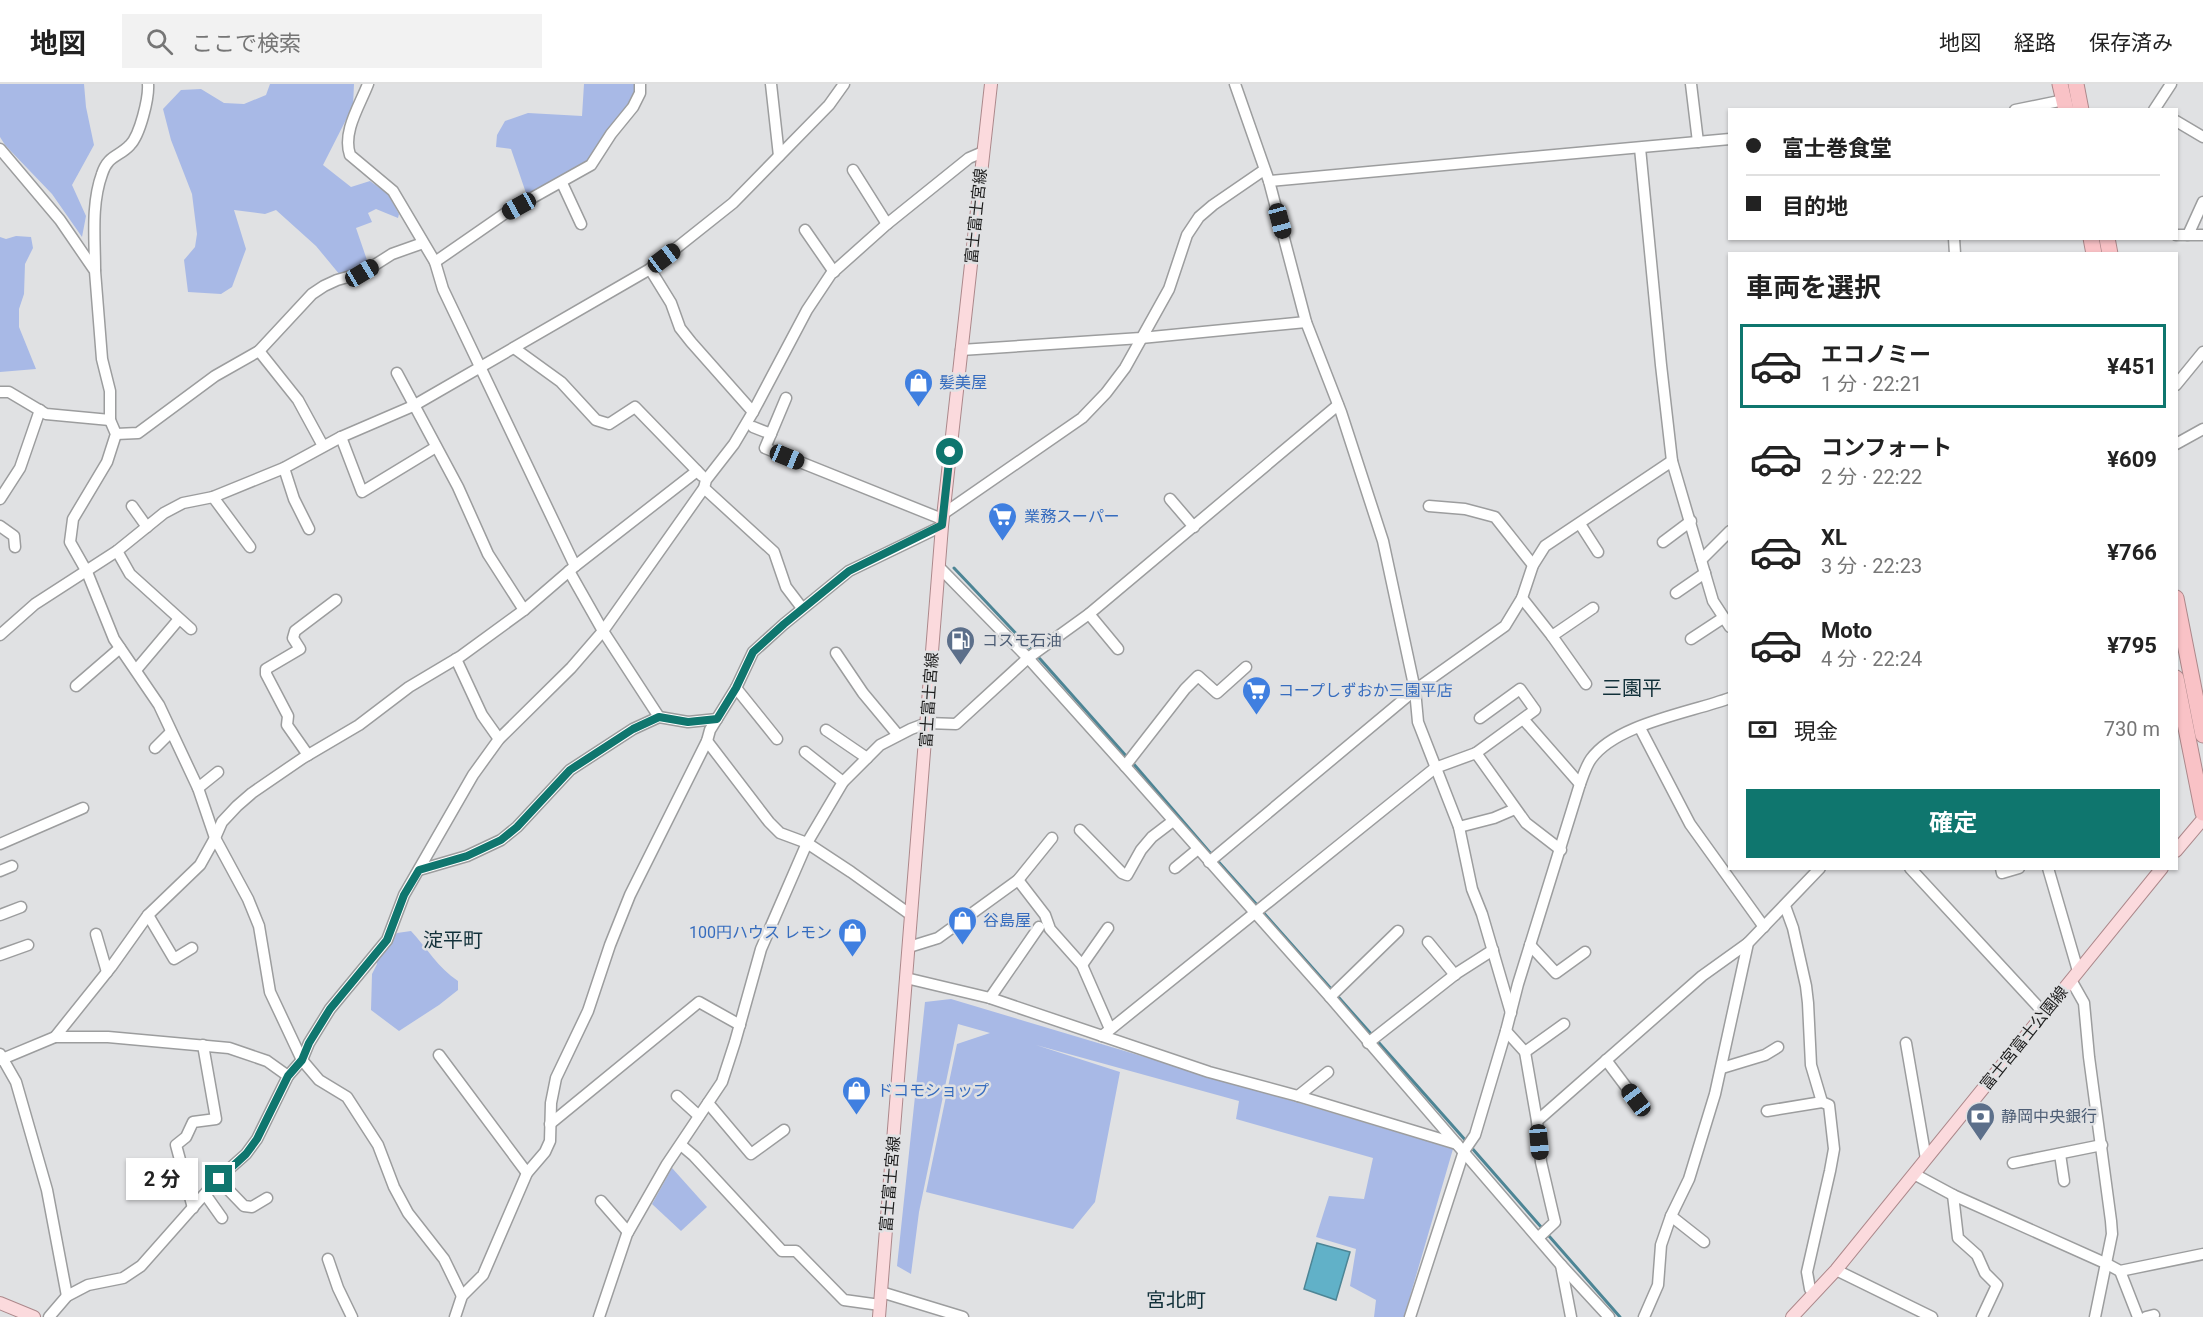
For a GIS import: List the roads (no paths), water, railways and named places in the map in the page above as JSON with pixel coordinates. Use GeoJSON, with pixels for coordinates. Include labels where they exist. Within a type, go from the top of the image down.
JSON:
{"type":"FeatureCollection","features":[{"type":"Feature","properties":{"kind":"highway"},"geometry":{"type":"LineString","coordinates":[[2060,84],[2065,105]]}},
{"type":"Feature","properties":{"kind":"highway"},"geometry":{"type":"LineString","coordinates":[[2076,84],[2081,108]]}},
{"type":"Feature","properties":{"kind":"highway"},"geometry":{"type":"LineString","coordinates":[[2178,608],[2203,735]]}},
{"type":"Feature","properties":{"kind":"highway"},"geometry":{"type":"LineString","coordinates":[[2178,688],[2203,813]]}},
{"type":"Feature","properties":{"kind":"main road","name":"富士富士宮線"},"geometry":{"type":"LineString","coordinates":[[880,1304],[940,568],[942,519],[991,84]]}},
{"type":"Feature","properties":{"kind":"main road"},"geometry":{"type":"LineString","coordinates":[[2178,849],[2203,819]]}},
{"type":"Feature","properties":{"kind":"main road","name":"富士宮富士公園線"},"geometry":{"type":"LineString","coordinates":[[1792,1317],[1836,1270],[2160,870]]}},
{"type":"Feature","properties":{"kind":"main road"},"geometry":{"type":"LineString","coordinates":[[0,1303],[34,1317]]}},
{"type":"Feature","properties":{"kind":"street"},"geometry":{"type":"LineString","coordinates":[[148,84],[145,110],[131,145],[109,159],[102,172],[96,198],[94,270],[102,359],[110,391],[110,420],[116,434],[107,462],[73,519],[70,542],[87,572],[114,639],[159,705],[198,788],[215,838],[248,898],[259,926],[270,992],[302,1060],[319,1080],[347,1097],[378,1144],[394,1187],[408,1213],[444,1259],[462,1296]]}},
{"type":"Feature","properties":{"kind":"street"},"geometry":{"type":"LineString","coordinates":[[368,84],[348,134],[347,146],[351,155],[393,191],[435,262],[443,289],[603,631],[659,717]]}},
{"type":"Feature","properties":{"kind":"street"},"geometry":{"type":"LineString","coordinates":[[435,262],[507,213],[591,165],[611,134],[633,107],[640,93],[640,84]]}},
{"type":"Feature","properties":{"kind":"street"},"geometry":{"type":"LineString","coordinates":[[771,84],[779,156]]}},
{"type":"Feature","properties":{"kind":"street"},"geometry":{"type":"LineString","coordinates":[[0,635],[34,604],[117,551],[164,513],[183,503],[213,497],[284,468],[341,437],[414,406],[650,269],[733,203],[829,105],[844,84]]}},
{"type":"Feature","properties":{"kind":"street"},"geometry":{"type":"LineString","coordinates":[[1235,84],[1269,181],[1306,322],[1338,405],[1383,541],[1415,690],[1418,722],[1459,826],[1472,889],[1511,1013]]}},
{"type":"Feature","properties":{"kind":"street"},"geometry":{"type":"LineString","coordinates":[[1691,84],[1698,142]]}},
{"type":"Feature","properties":{"kind":"street"},"geometry":{"type":"LineString","coordinates":[[2156,108],[2171,84]]}},
{"type":"Feature","properties":{"kind":"street"},"geometry":{"type":"LineString","coordinates":[[2035,108],[2065,105]]}},
{"type":"Feature","properties":{"kind":"street"},"geometry":{"type":"LineString","coordinates":[[2178,122],[2203,137]]}},
{"type":"Feature","properties":{"kind":"street"},"geometry":{"type":"LineString","coordinates":[[1269,181],[1728,139]]}},
{"type":"Feature","properties":{"kind":"street"},"geometry":{"type":"LineString","coordinates":[[1640,148],[1659,354],[1672,461],[1713,601],[1726,622],[1691,639]]}},
{"type":"Feature","properties":{"kind":"street"},"geometry":{"type":"LineString","coordinates":[[0,149],[60,220],[94,270]]}},
{"type":"Feature","properties":{"kind":"street"},"geometry":{"type":"LineString","coordinates":[[49,1317],[67,1296],[88,1285],[123,1278],[141,1266],[219,1179],[246,1154],[257,1139],[288,1076],[302,1060],[309,1043],[330,1009],[387,940],[404,895],[473,774],[499,739],[571,668],[603,631],[734,444],[807,310],[834,272],[887,224],[969,158],[983,152]]}},
{"type":"Feature","properties":{"kind":"street"},"geometry":{"type":"LineString","coordinates":[[853,170],[887,224]]}},
{"type":"Feature","properties":{"kind":"street"},"geometry":{"type":"LineString","coordinates":[[455,1317],[462,1296],[483,1275],[527,1173],[545,1152],[550,1141],[550,1103],[556,1078],[588,1011],[630,895],[707,741],[710,730],[736,688],[753,652],[802,608],[849,571],[942,519],[1082,418],[1119,376],[1169,289],[1187,235],[1199,217],[1212,205],[1264,170]]}},
{"type":"Feature","properties":{"kind":"street"},"geometry":{"type":"LineString","coordinates":[[562,183],[580,224]]}},
{"type":"Feature","properties":{"kind":"street"},"geometry":{"type":"LineString","coordinates":[[2203,202],[2182,235],[2203,236]]}},
{"type":"Feature","properties":{"kind":"street"},"geometry":{"type":"LineString","coordinates":[[805,230],[834,272]]}},
{"type":"Feature","properties":{"kind":"street"},"geometry":{"type":"LineString","coordinates":[[116,434],[138,433],[215,376],[259,351],[312,294],[324,286],[362,273],[392,254],[423,243]]}},
{"type":"Feature","properties":{"kind":"street"},"geometry":{"type":"LineString","coordinates":[[650,269],[671,303],[680,328],[753,412]]}},
{"type":"Feature","properties":{"kind":"street"},"geometry":{"type":"LineString","coordinates":[[961,350],[1140,339],[1306,322]]}},
{"type":"Feature","properties":{"kind":"street"},"geometry":{"type":"LineString","coordinates":[[514,348],[561,382],[596,420],[609,424],[635,407],[697,471],[705,484],[774,552],[786,587],[802,608]]}},
{"type":"Feature","properties":{"kind":"street"},"geometry":{"type":"LineString","coordinates":[[259,351],[298,400],[323,446]]}},
{"type":"Feature","properties":{"kind":"street"},"geometry":{"type":"LineString","coordinates":[[2178,383],[2203,352]]}},
{"type":"Feature","properties":{"kind":"street"},"geometry":{"type":"LineString","coordinates":[[397,373],[458,487],[488,554],[524,610]]}},
{"type":"Feature","properties":{"kind":"street"},"geometry":{"type":"LineString","coordinates":[[0,392],[9,392],[46,414],[110,420]]}},
{"type":"Feature","properties":{"kind":"street"},"geometry":{"type":"LineString","coordinates":[[786,398],[765,448],[942,519]]}},
{"type":"Feature","properties":{"kind":"street"},"geometry":{"type":"LineString","coordinates":[[599,1317],[628,1232],[667,1164],[722,1082],[761,949],[807,843],[843,782],[880,745],[898,735],[927,723],[956,724],[1032,655],[1089,614],[1338,405]]}},
{"type":"Feature","properties":{"kind":"street"},"geometry":{"type":"LineString","coordinates":[[0,500],[20,468],[40,410]]}},
{"type":"Feature","properties":{"kind":"street"},"geometry":{"type":"LineString","coordinates":[[753,427],[771,434]]}},
{"type":"Feature","properties":{"kind":"street"},"geometry":{"type":"LineString","coordinates":[[2178,443],[2203,429]]}},
{"type":"Feature","properties":{"kind":"street"},"geometry":{"type":"LineString","coordinates":[[341,437],[362,492],[436,447]]}},
{"type":"Feature","properties":{"kind":"street"},"geometry":{"type":"LineString","coordinates":[[1213,859],[1415,690],[1505,626],[1522,598],[1533,565],[1545,546],[1672,461]]}},
{"type":"Feature","properties":{"kind":"street"},"geometry":{"type":"LineString","coordinates":[[284,468],[294,499],[309,529]]}},
{"type":"Feature","properties":{"kind":"street"},"geometry":{"type":"LineString","coordinates":[[55,1037],[107,972],[148,915],[200,865],[222,822],[237,806],[252,793],[358,725],[409,687],[456,659],[524,610],[572,568],[697,471]]}},
{"type":"Feature","properties":{"kind":"street"},"geometry":{"type":"LineString","coordinates":[[213,497],[250,547]]}},
{"type":"Feature","properties":{"kind":"street"},"geometry":{"type":"LineString","coordinates":[[1170,499],[1194,528]]}},
{"type":"Feature","properties":{"kind":"street"},"geometry":{"type":"LineString","coordinates":[[132,506],[147,527]]}},
{"type":"Feature","properties":{"kind":"street"},"geometry":{"type":"LineString","coordinates":[[1429,506],[1465,509],[1496,517],[1533,565]]}},
{"type":"Feature","properties":{"kind":"street"},"geometry":{"type":"LineString","coordinates":[[1663,542],[1691,521]]}},
{"type":"Feature","properties":{"kind":"street"},"geometry":{"type":"LineString","coordinates":[[1580,524],[1598,552]]}},
{"type":"Feature","properties":{"kind":"street"},"geometry":{"type":"LineString","coordinates":[[0,526],[14,536],[15,547]]}},
{"type":"Feature","properties":{"kind":"street"},"geometry":{"type":"LineString","coordinates":[[1701,560],[1728,533]]}},
{"type":"Feature","properties":{"kind":"street"},"geometry":{"type":"LineString","coordinates":[[117,551],[130,574],[191,629]]}},
{"type":"Feature","properties":{"kind":"street"},"geometry":{"type":"LineString","coordinates":[[940,568],[1032,655],[1128,762],[1198,849],[1213,859],[1258,909],[1464,1146],[1543,1233],[1561,1265],[1609,1317]]}},
{"type":"Feature","properties":{"kind":"street"},"geometry":{"type":"LineString","coordinates":[[1676,593],[1705,573]]}},
{"type":"Feature","properties":{"kind":"street"},"geometry":{"type":"LineString","coordinates":[[1522,598],[1586,684]]}},
{"type":"Feature","properties":{"kind":"street"},"geometry":{"type":"LineString","coordinates":[[309,755],[287,725],[288,716],[266,674],[266,669],[300,649],[293,638],[295,631],[336,600]]}},
{"type":"Feature","properties":{"kind":"street"},"geometry":{"type":"LineString","coordinates":[[1552,636],[1593,608]]}},
{"type":"Feature","properties":{"kind":"street"},"geometry":{"type":"LineString","coordinates":[[1089,614],[1118,649]]}},
{"type":"Feature","properties":{"kind":"street"},"geometry":{"type":"LineString","coordinates":[[136,670],[179,619]]}},
{"type":"Feature","properties":{"kind":"street"},"geometry":{"type":"LineString","coordinates":[[76,686],[120,648]]}},
{"type":"Feature","properties":{"kind":"street"},"geometry":{"type":"LineString","coordinates":[[836,653],[862,693],[898,735]]}},
{"type":"Feature","properties":{"kind":"street"},"geometry":{"type":"LineString","coordinates":[[456,659],[483,715],[499,739]]}},
{"type":"Feature","properties":{"kind":"street"},"geometry":{"type":"LineString","coordinates":[[1128,762],[1185,689],[1198,676],[1217,693],[1246,667]]}},
{"type":"Feature","properties":{"kind":"street"},"geometry":{"type":"LineString","coordinates":[[736,688],[777,739]]}},
{"type":"Feature","properties":{"kind":"street"},"geometry":{"type":"LineString","coordinates":[[1106,1032],[1435,768],[1476,753],[1535,710],[1520,689],[1480,718]]}},
{"type":"Feature","properties":{"kind":"street"},"geometry":{"type":"LineString","coordinates":[[1410,1317],[1464,1146],[1475,1135],[1530,945],[1580,784],[1590,760],[1621,734],[1728,699]]}},
{"type":"Feature","properties":{"kind":"street"},"geometry":{"type":"LineString","coordinates":[[419,870],[467,856],[501,840],[570,770],[633,729],[659,717],[688,722],[717,719]]}},
{"type":"Feature","properties":{"kind":"street"},"geometry":{"type":"LineString","coordinates":[[1524,720],[1580,784]]}},
{"type":"Feature","properties":{"kind":"street"},"geometry":{"type":"LineString","coordinates":[[1640,728],[1690,824],[1764,927]]}},
{"type":"Feature","properties":{"kind":"street"},"geometry":{"type":"LineString","coordinates":[[826,730],[867,758]]}},
{"type":"Feature","properties":{"kind":"street"},"geometry":{"type":"LineString","coordinates":[[154,748],[171,732]]}},
{"type":"Feature","properties":{"kind":"street"},"geometry":{"type":"LineString","coordinates":[[707,741],[780,833],[807,843],[911,915]]}},
{"type":"Feature","properties":{"kind":"street"},"geometry":{"type":"LineString","coordinates":[[806,752],[843,782]]}},
{"type":"Feature","properties":{"kind":"street"},"geometry":{"type":"LineString","coordinates":[[1476,753],[1526,823],[1561,850]]}},
{"type":"Feature","properties":{"kind":"street"},"geometry":{"type":"LineString","coordinates":[[198,788],[218,772]]}},
{"type":"Feature","properties":{"kind":"street"},"geometry":{"type":"LineString","coordinates":[[0,844],[83,808]]}},
{"type":"Feature","properties":{"kind":"street"},"geometry":{"type":"LineString","coordinates":[[1459,826],[1494,818],[1515,809]]}},
{"type":"Feature","properties":{"kind":"street"},"geometry":{"type":"LineString","coordinates":[[1080,830],[1122,873],[1127,875],[1147,843],[1173,820]]}},
{"type":"Feature","properties":{"kind":"street"},"geometry":{"type":"LineString","coordinates":[[909,946],[938,938],[1018,880],[1052,838]]}},
{"type":"Feature","properties":{"kind":"street"},"geometry":{"type":"LineString","coordinates":[[1175,868],[1198,849]]}},
{"type":"Feature","properties":{"kind":"street"},"geometry":{"type":"LineString","coordinates":[[0,871],[12,866]]}},
{"type":"Feature","properties":{"kind":"street"},"geometry":{"type":"LineString","coordinates":[[1537,1121],[1702,976],[1748,943],[1818,870]]}},
{"type":"Feature","properties":{"kind":"street"},"geometry":{"type":"LineString","coordinates":[[1912,870],[2044,1013]]}},
{"type":"Feature","properties":{"kind":"street"},"geometry":{"type":"LineString","coordinates":[[2048,870],[2074,976],[2084,1003],[2111,1221],[2112,1234],[2095,1317]]}},
{"type":"Feature","properties":{"kind":"street"},"geometry":{"type":"LineString","coordinates":[[1018,880],[1045,915],[1050,929],[1082,965],[1106,1032]]}},
{"type":"Feature","properties":{"kind":"street"},"geometry":{"type":"LineString","coordinates":[[1785,906],[1793,928],[1806,986],[1811,1065],[1822,1102]]}},
{"type":"Feature","properties":{"kind":"street"},"geometry":{"type":"LineString","coordinates":[[0,915],[21,907]]}},
{"type":"Feature","properties":{"kind":"street"},"geometry":{"type":"LineString","coordinates":[[148,915],[174,958],[192,948]]}},
{"type":"Feature","properties":{"kind":"street"},"geometry":{"type":"LineString","coordinates":[[990,998],[1039,927]]}},
{"type":"Feature","properties":{"kind":"street"},"geometry":{"type":"LineString","coordinates":[[1082,965],[1108,928]]}},
{"type":"Feature","properties":{"kind":"street"},"geometry":{"type":"LineString","coordinates":[[1333,995],[1398,931]]}},
{"type":"Feature","properties":{"kind":"street"},"geometry":{"type":"LineString","coordinates":[[96,934],[107,972]]}},
{"type":"Feature","properties":{"kind":"street"},"geometry":{"type":"LineString","coordinates":[[1428,942],[1455,975]]}},
{"type":"Feature","properties":{"kind":"street"},"geometry":{"type":"LineString","coordinates":[[1644,1317],[1658,1285],[1661,1245],[1671,1215],[1689,1179],[1722,1068],[1748,943]]}},
{"type":"Feature","properties":{"kind":"street"},"geometry":{"type":"LineString","coordinates":[[0,955],[28,945]]}},
{"type":"Feature","properties":{"kind":"street"},"geometry":{"type":"LineString","coordinates":[[1530,945],[1556,973],[1585,952]]}},
{"type":"Feature","properties":{"kind":"street"},"geometry":{"type":"LineString","coordinates":[[1372,1039],[1455,975],[1493,950]]}},
{"type":"Feature","properties":{"kind":"street"},"geometry":{"type":"LineString","coordinates":[[906,978],[990,998],[1106,1032],[1209,1072],[1464,1146]]}},
{"type":"Feature","properties":{"kind":"street"},"geometry":{"type":"LineString","coordinates":[[550,1124],[699,1002],[740,1025]]}},
{"type":"Feature","properties":{"kind":"street"},"geometry":{"type":"LineString","coordinates":[[1525,1052],[1564,1024]]}},
{"type":"Feature","properties":{"kind":"street"},"geometry":{"type":"LineString","coordinates":[[1506,1031],[1525,1052],[1537,1121],[1541,1162],[1555,1221],[1543,1233]]}},
{"type":"Feature","properties":{"kind":"street"},"geometry":{"type":"LineString","coordinates":[[67,1296],[47,1190],[16,1082],[1,1058],[55,1037],[108,1037],[229,1048],[267,1061],[288,1076]]}},
{"type":"Feature","properties":{"kind":"street"},"geometry":{"type":"LineString","coordinates":[[1906,1043],[1926,1159]]}},
{"type":"Feature","properties":{"kind":"street"},"geometry":{"type":"LineString","coordinates":[[193,1208],[176,1145],[186,1137],[193,1122],[216,1119],[203,1045]]}},
{"type":"Feature","properties":{"kind":"street"},"geometry":{"type":"LineString","coordinates":[[1722,1068],[1765,1055],[1778,1047]]}},
{"type":"Feature","properties":{"kind":"street"},"geometry":{"type":"LineString","coordinates":[[439,1055],[527,1173]]}},
{"type":"Feature","properties":{"kind":"street"},"geometry":{"type":"LineString","coordinates":[[1606,1060],[1636,1100]]}},
{"type":"Feature","properties":{"kind":"street"},"geometry":{"type":"LineString","coordinates":[[1298,1096],[1328,1072]]}},
{"type":"Feature","properties":{"kind":"street"},"geometry":{"type":"LineString","coordinates":[[677,1096],[699,1116]]}},
{"type":"Feature","properties":{"kind":"street"},"geometry":{"type":"LineString","coordinates":[[1767,1112],[1822,1102],[1829,1105],[1834,1149],[1807,1272],[1810,1289],[1814,1293]]}},
{"type":"Feature","properties":{"kind":"street"},"geometry":{"type":"LineString","coordinates":[[708,1103],[751,1154],[784,1130]]}},
{"type":"Feature","properties":{"kind":"street"},"geometry":{"type":"LineString","coordinates":[[681,1145],[694,1155],[782,1251],[796,1251],[844,1300],[963,1317]]}},
{"type":"Feature","properties":{"kind":"street"},"geometry":{"type":"LineString","coordinates":[[2013,1163],[2102,1145]]}},
{"type":"Feature","properties":{"kind":"street"},"geometry":{"type":"LineString","coordinates":[[2060,1154],[2064,1181]]}},
{"type":"Feature","properties":{"kind":"street"},"geometry":{"type":"LineString","coordinates":[[1914,1174],[1953,1195],[2120,1271],[2203,1254]]}},
{"type":"Feature","properties":{"kind":"street"},"geometry":{"type":"LineString","coordinates":[[219,1179],[244,1206],[252,1207],[267,1198]]}},
{"type":"Feature","properties":{"kind":"street"},"geometry":{"type":"LineString","coordinates":[[205,1194],[222,1218]]}},
{"type":"Feature","properties":{"kind":"street"},"geometry":{"type":"LineString","coordinates":[[1953,1195],[1958,1238],[1977,1255],[1985,1273],[1997,1284],[1982,1317]]}},
{"type":"Feature","properties":{"kind":"street"},"geometry":{"type":"LineString","coordinates":[[601,1201],[628,1232]]}},
{"type":"Feature","properties":{"kind":"street"},"geometry":{"type":"LineString","coordinates":[[1671,1215],[1704,1242]]}},
{"type":"Feature","properties":{"kind":"street"},"geometry":{"type":"LineString","coordinates":[[328,1259],[338,1288],[352,1317]]}},
{"type":"Feature","properties":{"kind":"street"},"geometry":{"type":"LineString","coordinates":[[1561,1265],[1571,1317]]}},
{"type":"Feature","properties":{"kind":"street"},"geometry":{"type":"LineString","coordinates":[[1836,1270],[1932,1317]]}},
{"type":"Feature","properties":{"kind":"street"},"geometry":{"type":"LineString","coordinates":[[2120,1271],[2138,1317]]}},
{"type":"Feature","properties":{"kind":"waterway"},"geometry":{"type":"LineString","coordinates":[[954,568],[1041,660],[1127,757]]}},
{"type":"Feature","properties":{"kind":"waterway"},"geometry":{"type":"LineString","coordinates":[[1132,762],[1212,855]]}},
{"type":"Feature","properties":{"kind":"waterway"},"geometry":{"type":"LineString","coordinates":[[1216,859],[1258,906]]}},
{"type":"Feature","properties":{"kind":"waterway"},"geometry":{"type":"LineString","coordinates":[[1262,911],[1467,1142]]}},
{"type":"Feature","properties":{"kind":"waterway"},"geometry":{"type":"LineString","coordinates":[[1471,1147],[1620,1317]]}},
{"type":"Feature","properties":{"kind":"place","name":"髪美屋"},"geometry":{"type":"Point","coordinates":[918,408]}},
{"type":"Feature","properties":{"kind":"place","name":"業務スーパー"},"geometry":{"type":"Point","coordinates":[1003,542]}},
{"type":"Feature","properties":{"kind":"place","name":"コスモ石油"},"geometry":{"type":"Point","coordinates":[961,666]}},
{"type":"Feature","properties":{"kind":"place","name":"コープしずおか三園平店"},"geometry":{"type":"Point","coordinates":[1257,716]}},
{"type":"Feature","properties":{"kind":"place","name":"谷島屋"},"geometry":{"type":"Point","coordinates":[962,946]}},
{"type":"Feature","properties":{"kind":"place","name":"100円ハウス レモン"},"geometry":{"type":"Point","coordinates":[853,958]}},
{"type":"Feature","properties":{"kind":"place","name":"ドコモショップ"},"geometry":{"type":"Point","coordinates":[856,1116]}},
{"type":"Feature","properties":{"kind":"place","name":"静岡中央銀行"},"geometry":{"type":"Point","coordinates":[1980,1142]}},
{"type":"Feature","properties":{"kind":"district","name":"三園平"},"geometry":{"type":"Point","coordinates":[1632,688]}},
{"type":"Feature","properties":{"kind":"district","name":"淀平町"},"geometry":{"type":"Point","coordinates":[453,940]}},
{"type":"Feature","properties":{"kind":"district","name":"宮北町"},"geometry":{"type":"Point","coordinates":[1176,1300]}}]}
